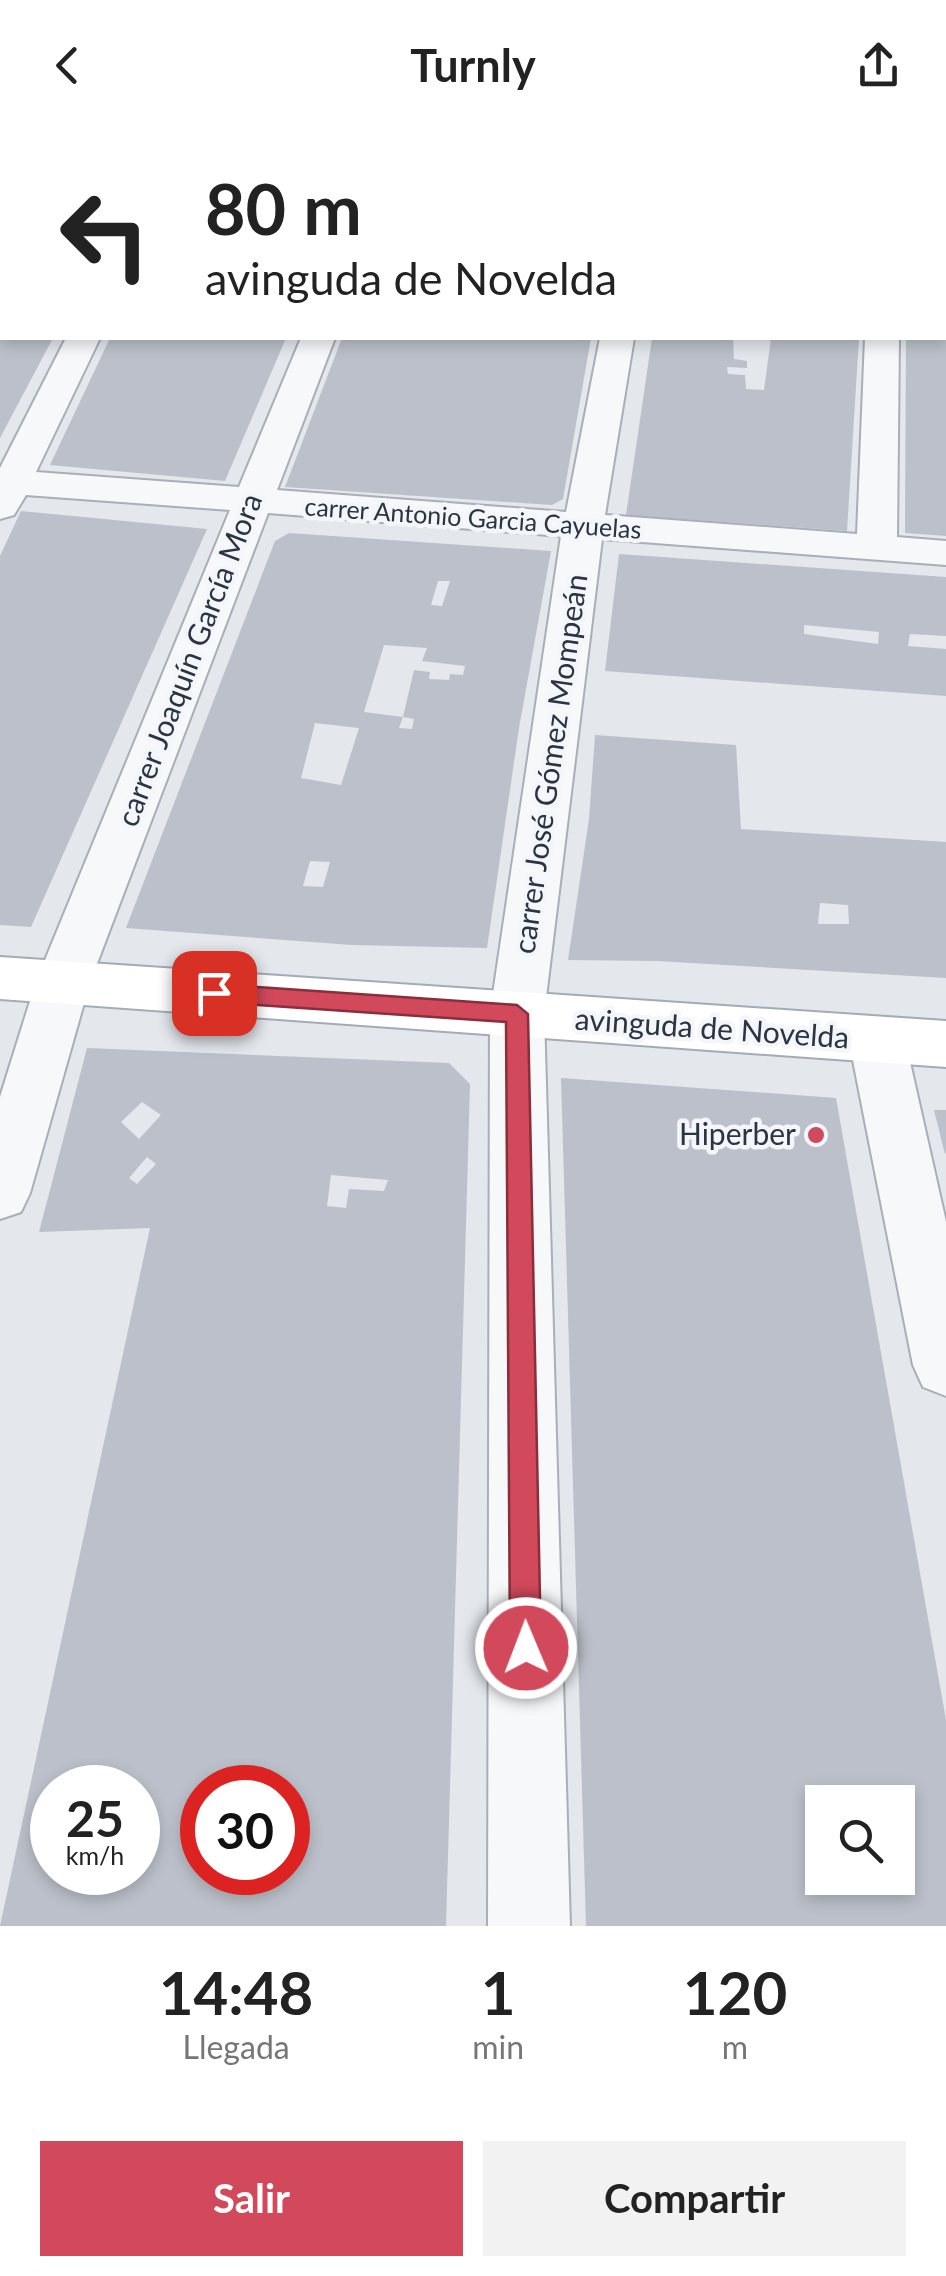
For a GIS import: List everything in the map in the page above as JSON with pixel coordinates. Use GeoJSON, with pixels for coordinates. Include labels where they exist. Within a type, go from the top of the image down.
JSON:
{"type":"FeatureCollection","features":[{"type":"Feature","properties":{"kind":"main road","name":"avinguda de Novelda"},"geometry":{"type":"LineString","coordinates":[[0,978],[946,1044]]}},
{"type":"Feature","properties":{"kind":"street"},"geometry":{"type":"LineString","coordinates":[[4,490],[83,340]]}},
{"type":"Feature","properties":{"kind":"street","name":"carrer Joaquín García Mora"},"geometry":{"type":"LineString","coordinates":[[0,1193],[63,982],[317,340]]}},
{"type":"Feature","properties":{"kind":"street","name":"carrer José Gómez Mompeán"},"geometry":{"type":"LineString","coordinates":[[529,1926],[517,1014],[584,526],[616,340]]}},
{"type":"Feature","properties":{"kind":"street"},"geometry":{"type":"LineString","coordinates":[[877,548],[882,340]]}},
{"type":"Feature","properties":{"kind":"street","name":"carrer Antonio Garcia Cayuelas"},"geometry":{"type":"LineString","coordinates":[[4,490],[252,502],[946,552]]}},
{"type":"Feature","properties":{"kind":"street"},"geometry":{"type":"LineString","coordinates":[[877,1040],[946,1365]]}},
{"type":"Feature","properties":{"kind":"building"},"geometry":{"type":"Polygon","coordinates":[[[0,340],[52,340],[0,438],[0,340]]]}},
{"type":"Feature","properties":{"kind":"building"},"geometry":{"type":"Polygon","coordinates":[[[109,340],[285,340],[225,481],[50,465],[109,340]]]}},
{"type":"Feature","properties":{"kind":"building"},"geometry":{"type":"Polygon","coordinates":[[[341,340],[591,340],[563,499],[552,505],[285,487],[341,340]]]}},
{"type":"Feature","properties":{"kind":"building"},"geometry":{"type":"Polygon","coordinates":[[[652,340],[733,340],[734,359],[747,361],[747,368],[727,367],[728,374],[745,375],[746,389],[764,390],[771,340],[859,340],[847,531],[626,515],[652,340]]]}},
{"type":"Feature","properties":{"kind":"building"},"geometry":{"type":"Polygon","coordinates":[[[906,340],[946,340],[946,536],[905,533],[906,340]]]}},
{"type":"Feature","properties":{"kind":"building"},"geometry":{"type":"Polygon","coordinates":[[[21,511],[207,529],[31,927],[0,925],[0,556],[21,511]]]}},
{"type":"Feature","properties":{"kind":"building"},"geometry":{"type":"Polygon","coordinates":[[[289,533],[551,551],[519,728],[487,948],[352,945],[126,928],[275,541],[289,533]],[[438,581],[431,605],[442,606],[450,581],[438,581]],[[384,645],[364,712],[403,717],[414,670],[430,672],[429,679],[449,680],[450,674],[463,675],[465,666],[422,661],[427,648],[384,645]],[[403,717],[399,728],[412,729],[414,719],[403,717]],[[315,723],[301,778],[341,785],[359,728],[315,723]],[[310,861],[303,886],[323,887],[330,862],[310,861]]]}},
{"type":"Feature","properties":{"kind":"building"},"geometry":{"type":"Polygon","coordinates":[[[619,554],[946,577],[946,636],[910,634],[908,646],[946,649],[946,696],[605,671],[619,554]],[[804,625],[804,634],[878,644],[879,632],[804,625]]]}},
{"type":"Feature","properties":{"kind":"building"},"geometry":{"type":"Polygon","coordinates":[[[595,735],[736,745],[741,829],[946,842],[946,978],[657,961],[568,960],[589,819],[595,735]],[[820,903],[818,924],[849,924],[848,905],[820,903]]]}},
{"type":"Feature","properties":{"kind":"building"},"geometry":{"type":"Polygon","coordinates":[[[87,1048],[449,1063],[470,1084],[446,1926],[0,1926],[30,1786],[30,1895],[160,1895],[160,1765],[35,1765],[150,1228],[39,1232],[87,1048]],[[142,1102],[121,1122],[139,1139],[161,1115],[142,1102]],[[147,1157],[129,1178],[137,1184],[156,1164],[147,1157]],[[331,1175],[327,1206],[346,1208],[349,1189],[384,1191],[388,1180],[331,1175]]]}},
{"type":"Feature","properties":{"kind":"building"},"geometry":{"type":"Polygon","coordinates":[[[561,1078],[836,1098],[946,1720],[946,1926],[586,1926],[561,1078]]]}},
{"type":"Feature","properties":{"kind":"building"},"geometry":{"type":"Polygon","coordinates":[[[934,1110],[946,1110],[945,1154],[934,1110]]]}},
{"type":"Feature","properties":{"kind":"place","name":"Hiperber"},"geometry":{"type":"Point","coordinates":[816,1135]}},
{"type":"Feature","properties":{"kind":"route"},"geometry":{"type":"LineString","coordinates":[[214,993],[517,1014],[526,1648]]}}]}
